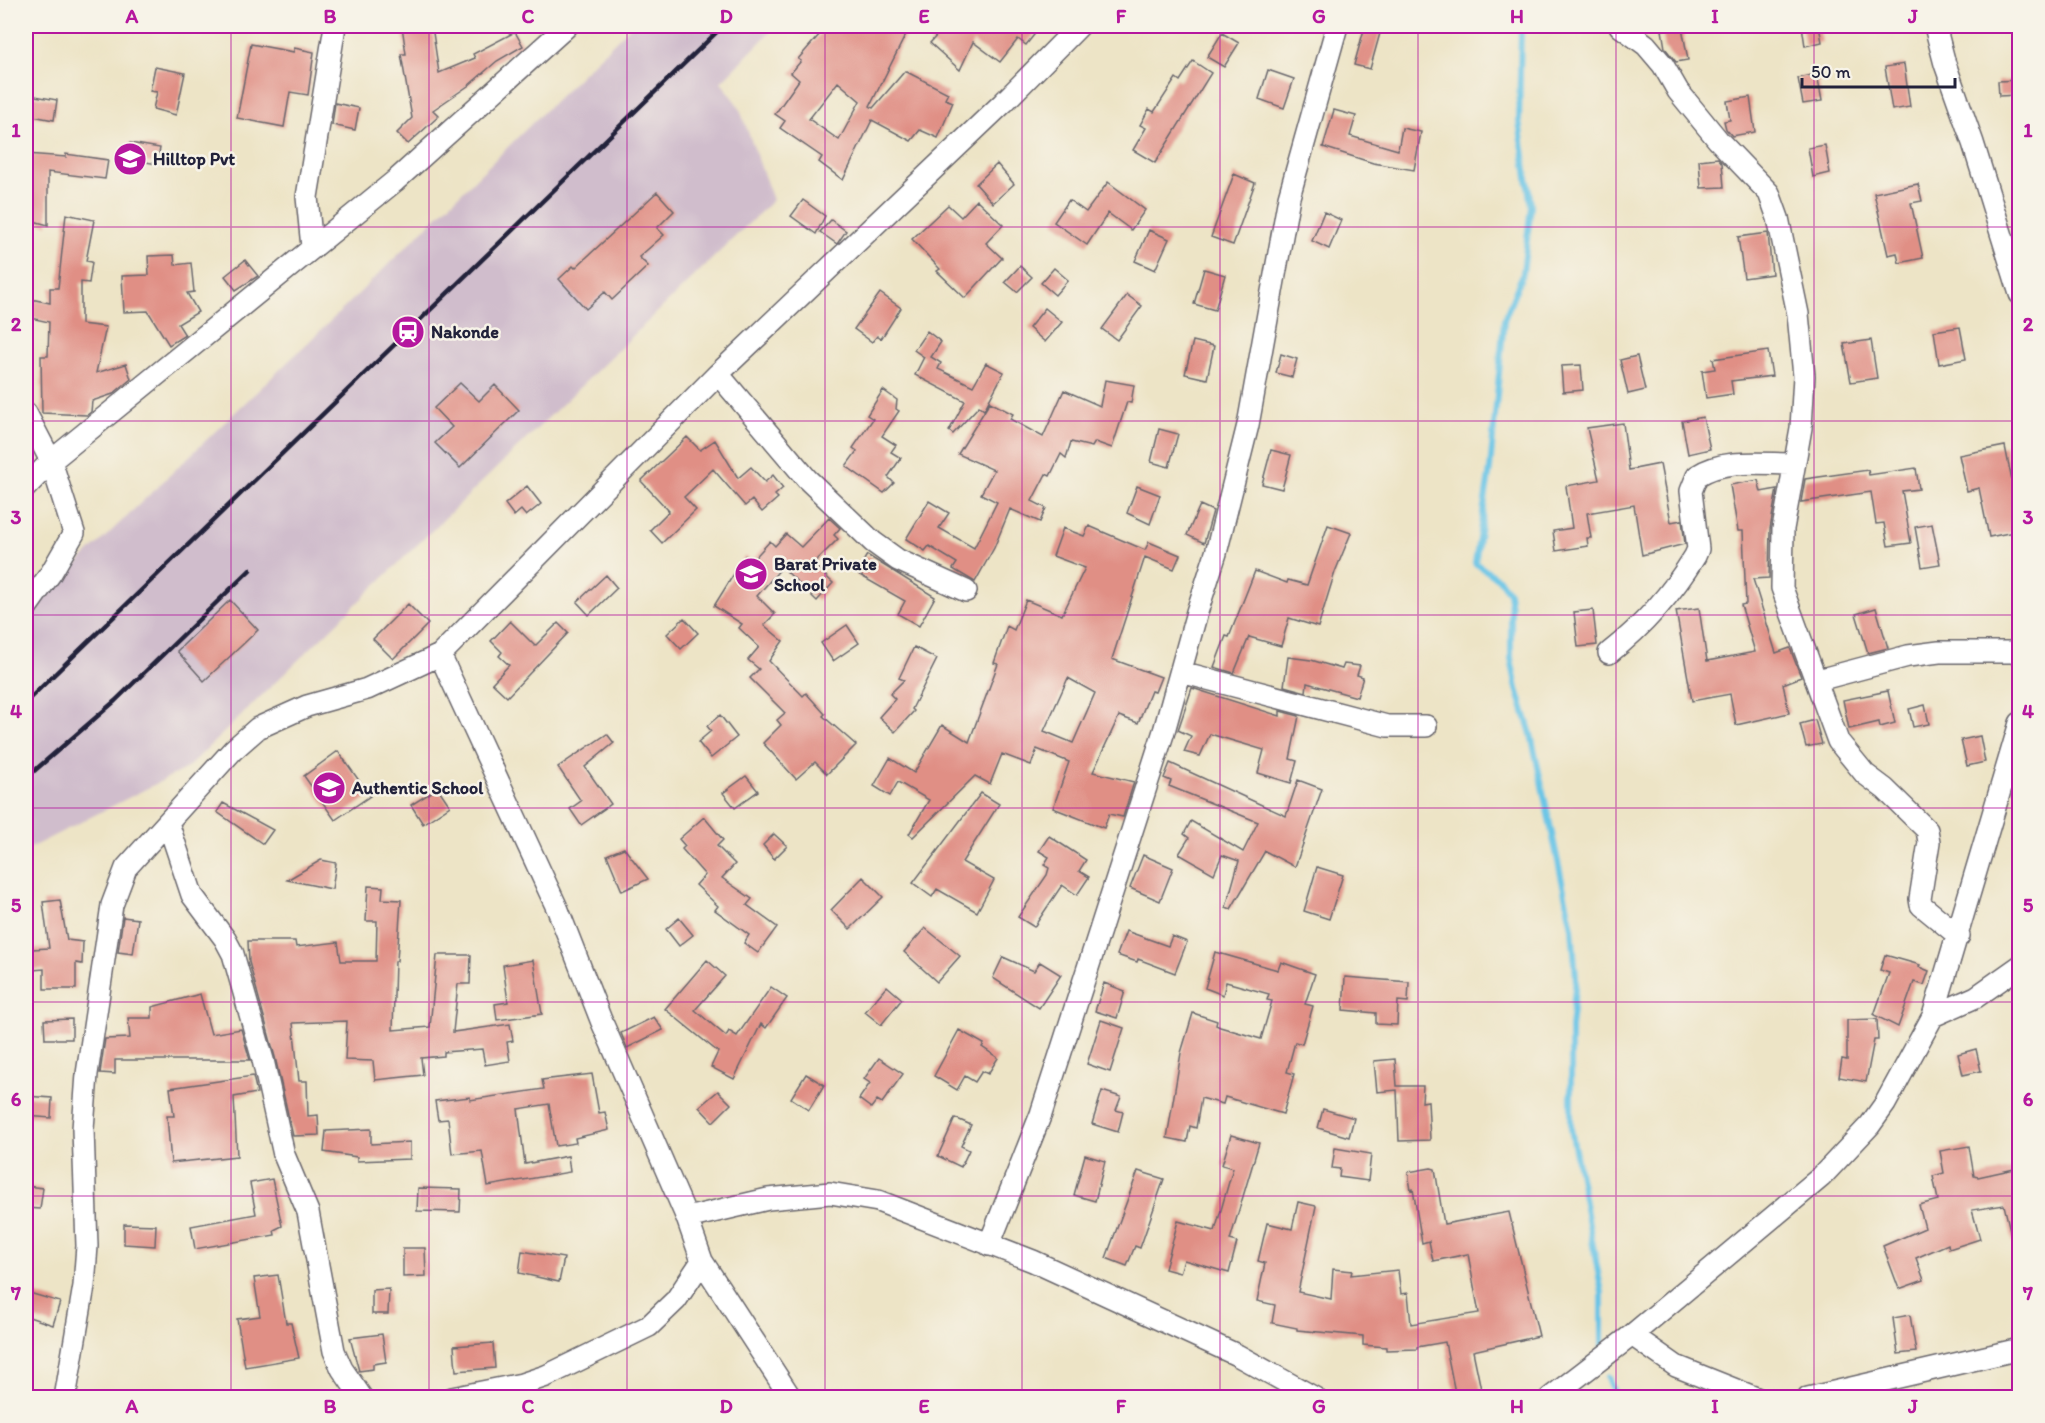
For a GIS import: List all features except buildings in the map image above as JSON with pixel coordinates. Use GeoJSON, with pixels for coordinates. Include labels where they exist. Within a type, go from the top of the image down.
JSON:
{"type":"FeatureCollection","features":[{"type":"Feature","properties":{"kind":"street"},"geometry":{"type":"LineString","coordinates":[[312,247],[307,197],[335,26]]}},
{"type":"Feature","properties":{"kind":"street"},"geometry":{"type":"LineString","coordinates":[[26,487],[51,461],[168,369],[394,181],[567,26]]}},
{"type":"Feature","properties":{"kind":"street"},"geometry":{"type":"LineString","coordinates":[[65,1398],[84,1286],[87,1246],[84,1129],[87,1074],[112,905],[119,880],[126,868],[233,750],[258,728],[307,706],[367,689],[440,655],[718,374],[1003,103],[1079,26]]}},
{"type":"Feature","properties":{"kind":"street"},"geometry":{"type":"LineString","coordinates":[[989,1245],[1041,1114],[1181,672],[1216,553],[1248,425],[1289,197],[1336,26]]}},
{"type":"Feature","properties":{"kind":"street"},"geometry":{"type":"LineString","coordinates":[[1620,26],[1647,45],[1664,65],[1678,91],[1718,141],[1769,193],[1778,218],[1798,314],[1804,376],[1801,428],[1792,464],[1783,529],[1782,588],[1790,616],[1818,680],[1838,741],[1846,755],[1927,830],[1929,842],[1921,905],[1959,936]]}},
{"type":"Feature","properties":{"kind":"street"},"geometry":{"type":"LineString","coordinates":[[1935,26],[1945,64],[1973,143],[2019,294]]}},
{"type":"Feature","properties":{"kind":"street"},"geometry":{"type":"LineString","coordinates":[[718,374],[807,479],[873,542],[898,560],[966,591]]}},
{"type":"Feature","properties":{"kind":"street"},"geometry":{"type":"LineString","coordinates":[[26,414],[51,461],[74,533],[26,608]]}},
{"type":"Feature","properties":{"kind":"street"},"geometry":{"type":"LineString","coordinates":[[1609,653],[1628,639],[1647,618],[1695,556],[1698,549],[1691,492],[1697,476],[1714,468],[1734,464],[1792,464]]}},
{"type":"Feature","properties":{"kind":"street"},"geometry":{"type":"LineString","coordinates":[[1818,680],[1908,656],[1940,652],[2019,652]]}},
{"type":"Feature","properties":{"kind":"street"},"geometry":{"type":"LineString","coordinates":[[440,655],[558,910],[601,1020],[687,1218],[702,1261],[791,1398]]}},
{"type":"Feature","properties":{"kind":"street"},"geometry":{"type":"LineString","coordinates":[[1181,672],[1387,726],[1426,726]]}},
{"type":"Feature","properties":{"kind":"street"},"geometry":{"type":"LineString","coordinates":[[1550,1398],[1632,1335],[1821,1177],[1852,1145],[1885,1104],[1933,1016],[1959,936],[2019,723]]}},
{"type":"Feature","properties":{"kind":"street"},"geometry":{"type":"LineString","coordinates":[[168,823],[192,895],[225,939],[233,954],[263,1060],[284,1155],[308,1212],[334,1351],[342,1370],[362,1398]]}},
{"type":"Feature","properties":{"kind":"street"},"geometry":{"type":"LineString","coordinates":[[1933,1016],[1976,997],[2019,966]]}},
{"type":"Feature","properties":{"kind":"street"},"geometry":{"type":"LineString","coordinates":[[687,1218],[768,1199],[830,1193],[878,1202],[1033,1261],[1237,1355],[1315,1398]]}},
{"type":"Feature","properties":{"kind":"street"},"geometry":{"type":"LineString","coordinates":[[452,1398],[522,1384],[546,1376],[650,1326],[676,1300],[702,1261]]}},
{"type":"Feature","properties":{"kind":"street"},"geometry":{"type":"LineString","coordinates":[[1632,1335],[1676,1366],[1756,1398]]}},
{"type":"Feature","properties":{"kind":"street"},"geometry":{"type":"LineString","coordinates":[[1808,1398],[2019,1349]]}},
{"type":"Feature","properties":{"kind":"shaded area"},"geometry":{"type":"Polygon","coordinates":[[[631,26],[776,26],[721,82],[739,107],[773,200],[187,768],[26,850],[26,613],[344,308],[631,26]]]}},
{"type":"Feature","properties":{"kind":"waterway"},"geometry":{"type":"LineString","coordinates":[[1521,26],[1519,121],[1531,206],[1523,273],[1504,320],[1490,469],[1475,563],[1500,580],[1509,593],[1511,658],[1517,689],[1531,734],[1572,928],[1576,978],[1571,1028],[1571,1129],[1602,1293],[1602,1347]]}},
{"type":"Feature","properties":{"kind":"waterway"},"geometry":{"type":"LineString","coordinates":[[1608,1377],[1616,1398]]}},
{"type":"Feature","properties":{"kind":"railway"},"geometry":{"type":"LineString","coordinates":[[26,702],[723,26]]}},
{"type":"Feature","properties":{"kind":"railway"},"geometry":{"type":"LineString","coordinates":[[26,778],[115,701],[250,570]]}},
{"type":"Feature","properties":{"kind":"place","name":"Hilltop Pvt"},"geometry":{"type":"Point","coordinates":[130,159]}},
{"type":"Feature","properties":{"kind":"place","name":"Nakonde"},"geometry":{"type":"Point","coordinates":[408,332]}},
{"type":"Feature","properties":{"kind":"place","name":"Barat Private School"},"geometry":{"type":"Point","coordinates":[751,574]}},
{"type":"Feature","properties":{"kind":"place","name":"Authentic School"},"geometry":{"type":"Point","coordinates":[329,788]}}]}
